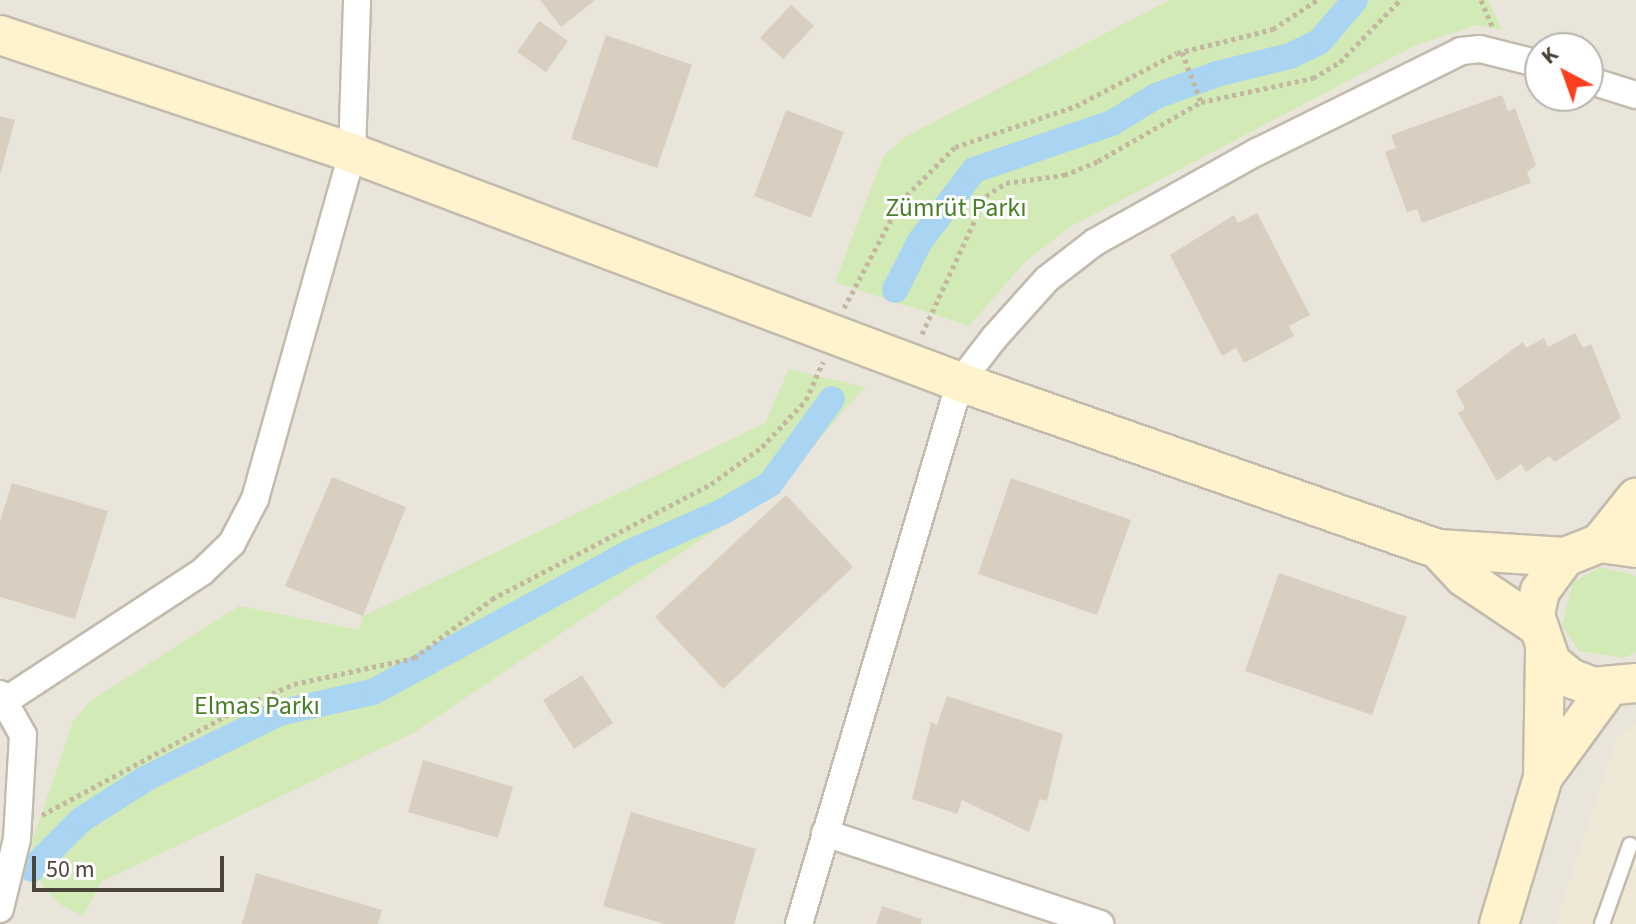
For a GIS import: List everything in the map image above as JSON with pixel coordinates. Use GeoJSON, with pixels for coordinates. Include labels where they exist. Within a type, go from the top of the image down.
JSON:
{"type":"FeatureCollection","features":[{"type":"Feature","properties":{"kind":"street"},"geometry":{"type":"LineString","coordinates":[[0,909],[18,829],[23,735],[4,696],[202,572],[232,543],[255,499],[295,375],[352,153],[357,0]]}},
{"type":"Feature","properties":{"kind":"street"},"geometry":{"type":"LineString","coordinates":[[0,35],[352,153],[960,382],[1438,549],[1600,550]]}},
{"type":"Feature","properties":{"kind":"street"},"geometry":{"type":"LineString","coordinates":[[799,924],[960,382],[1047,279],[1154,207],[1461,51],[1480,49],[1524,60]]}},
{"type":"Feature","properties":{"kind":"street"},"geometry":{"type":"LineString","coordinates":[[1604,85],[1636,95]]}},
{"type":"Feature","properties":{"kind":"street"},"geometry":{"type":"LineString","coordinates":[[1499,924],[1543,777],[1540,591],[1600,550],[1636,498]]}},
{"type":"Feature","properties":{"kind":"street"},"geometry":{"type":"LineString","coordinates":[[1438,549],[1464,577],[1541,638],[1570,678],[1622,685]]}},
{"type":"Feature","properties":{"kind":"street"},"geometry":{"type":"LineString","coordinates":[[1543,777],[1622,685]]}},
{"type":"Feature","properties":{"kind":"street"},"geometry":{"type":"LineString","coordinates":[[825,833],[1100,924]]}},
{"type":"Feature","properties":{"kind":"lane"},"geometry":{"type":"LineString","coordinates":[[1602,924],[1630,845]]}},
{"type":"Feature","properties":{"kind":"path"},"geometry":{"type":"LineString","coordinates":[[18,829],[250,703],[294,684],[414,658],[492,599],[711,484],[762,447],[806,400],[832,334],[901,201],[955,147],[1076,106],[1182,52],[1273,29],[1317,0]]}},
{"type":"Feature","properties":{"kind":"path"},"geometry":{"type":"LineString","coordinates":[[911,364],[986,196],[1006,183],[1064,175],[1098,161],[1200,100],[1313,78],[1340,62],[1400,0]]}},
{"type":"Feature","properties":{"kind":"path"},"geometry":{"type":"LineString","coordinates":[[1182,52],[1200,100]]}},
{"type":"Feature","properties":{"kind":"shaded area"},"geometry":{"type":"Polygon","coordinates":[[[0,0],[1636,0],[1636,924],[0,924],[0,0]]]}},
{"type":"Feature","properties":{"kind":"shaded area"},"geometry":{"type":"Polygon","coordinates":[[[1636,723],[1636,924],[1556,924],[1616,740],[1636,723]]]}},
{"type":"Feature","properties":{"kind":"green space","name":"Zümrüt Parkı"},"geometry":{"type":"Polygon","coordinates":[[[1170,0],[1488,0],[1502,30],[1477,25],[1416,45],[1070,227],[1027,260],[969,326],[835,282],[883,157],[905,137],[1170,0]]]}},
{"type":"Feature","properties":{"kind":"green space","name":"Elmas Parkı"},"geometry":{"type":"Polygon","coordinates":[[[789,369],[865,387],[771,493],[413,733],[101,882],[83,916],[59,904],[43,886],[31,863],[33,839],[73,721],[92,700],[239,606],[359,630],[363,616],[765,423],[789,369]]]}},
{"type":"Feature","properties":{"kind":"green space"},"geometry":{"type":"Polygon","coordinates":[[[1601,567],[1636,576],[1636,652],[1624,658],[1579,651],[1562,625],[1573,582],[1601,567]]]}},
{"type":"Feature","properties":{"kind":"building"},"geometry":{"type":"Polygon","coordinates":[[[540,0],[595,0],[561,27],[540,0]]]}},
{"type":"Feature","properties":{"kind":"building"},"geometry":{"type":"Polygon","coordinates":[[[791,5],[814,26],[783,59],[760,38],[791,5]]]}},
{"type":"Feature","properties":{"kind":"building"},"geometry":{"type":"Polygon","coordinates":[[[539,21],[568,41],[546,72],[517,52],[539,21]]]}},
{"type":"Feature","properties":{"kind":"building"},"geometry":{"type":"Polygon","coordinates":[[[606,35],[692,65],[657,168],[571,139],[606,35]]]}},
{"type":"Feature","properties":{"kind":"building"},"geometry":{"type":"Polygon","coordinates":[[[1502,95],[1508,111],[1515,108],[1536,165],[1527,173],[1531,183],[1422,223],[1417,209],[1407,212],[1385,152],[1396,148],[1391,135],[1502,95]]]}},
{"type":"Feature","properties":{"kind":"building"},"geometry":{"type":"Polygon","coordinates":[[[786,110],[844,132],[811,218],[754,196],[786,110]]]}},
{"type":"Feature","properties":{"kind":"building"},"geometry":{"type":"Polygon","coordinates":[[[0,116],[15,120],[1,172],[0,172],[0,116]]]}},
{"type":"Feature","properties":{"kind":"building"},"geometry":{"type":"Polygon","coordinates":[[[1257,213],[1310,315],[1289,326],[1294,336],[1244,363],[1236,348],[1222,356],[1170,255],[1234,215],[1238,223],[1257,213]]]}},
{"type":"Feature","properties":{"kind":"building"},"geometry":{"type":"Polygon","coordinates":[[[1575,333],[1583,348],[1591,344],[1621,418],[1555,462],[1549,456],[1526,472],[1521,464],[1497,481],[1458,413],[1465,409],[1456,391],[1523,342],[1526,348],[1544,338],[1548,347],[1575,333]]]}},
{"type":"Feature","properties":{"kind":"building"},"geometry":{"type":"Polygon","coordinates":[[[332,477],[406,507],[363,616],[285,586],[332,477]]]}},
{"type":"Feature","properties":{"kind":"building"},"geometry":{"type":"Polygon","coordinates":[[[1011,478],[1131,520],[1097,615],[978,574],[1011,478]]]}},
{"type":"Feature","properties":{"kind":"building"},"geometry":{"type":"Polygon","coordinates":[[[12,483],[108,511],[75,619],[0,597],[0,521],[12,483]]]}},
{"type":"Feature","properties":{"kind":"building"},"geometry":{"type":"Polygon","coordinates":[[[786,495],[853,567],[723,689],[655,617],[786,495]]]}},
{"type":"Feature","properties":{"kind":"building"},"geometry":{"type":"Polygon","coordinates":[[[1279,573],[1407,617],[1372,715],[1245,671],[1279,573]]]}},
{"type":"Feature","properties":{"kind":"building"},"geometry":{"type":"Polygon","coordinates":[[[582,675],[613,723],[574,749],[543,700],[582,675]]]}},
{"type":"Feature","properties":{"kind":"building"},"geometry":{"type":"Polygon","coordinates":[[[947,696],[1063,734],[1047,801],[1040,799],[1029,832],[962,800],[957,814],[912,799],[931,722],[937,725],[947,696]]]}},
{"type":"Feature","properties":{"kind":"building"},"geometry":{"type":"Polygon","coordinates":[[[423,760],[513,787],[498,838],[408,812],[423,760]]]}},
{"type":"Feature","properties":{"kind":"building"},"geometry":{"type":"Polygon","coordinates":[[[631,812],[756,849],[734,924],[665,924],[603,906],[631,812]]]}},
{"type":"Feature","properties":{"kind":"building"},"geometry":{"type":"Polygon","coordinates":[[[256,873],[382,910],[378,924],[242,924],[256,873]]]}},
{"type":"Feature","properties":{"kind":"building"},"geometry":{"type":"Polygon","coordinates":[[[882,906],[922,919],[921,924],[876,924],[882,906]]]}},
{"type":"Feature","properties":{"kind":"waterway"},"geometry":{"type":"LineString","coordinates":[[895,290],[920,241],[974,170],[1112,123],[1156,96],[1217,74],[1290,56],[1319,42],[1355,0]]}},
{"type":"Feature","properties":{"kind":"waterway"},"geometry":{"type":"LineString","coordinates":[[32,869],[81,820],[145,779],[279,713],[373,692],[631,552],[722,512],[770,484],[832,399]]}}]}
